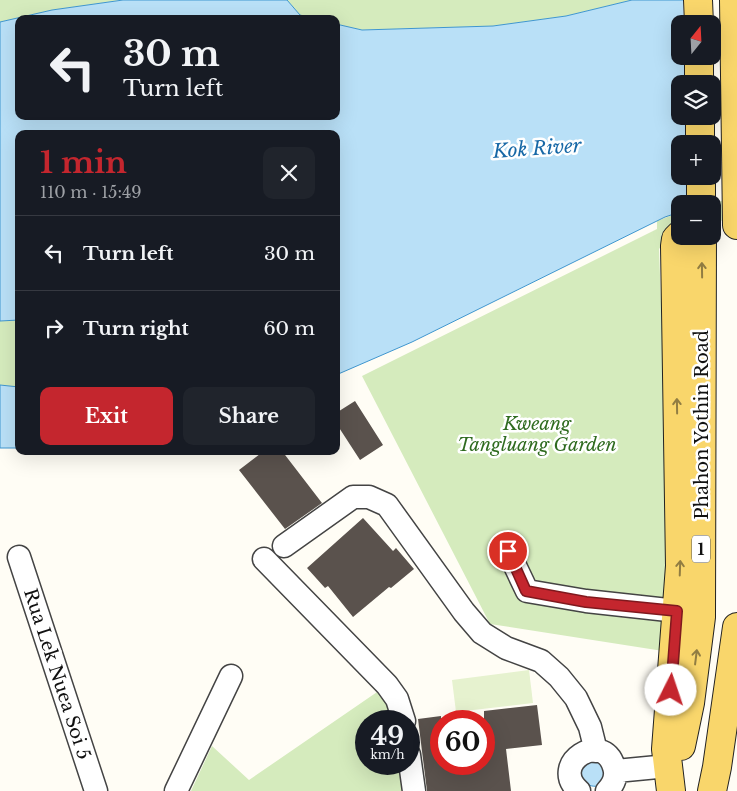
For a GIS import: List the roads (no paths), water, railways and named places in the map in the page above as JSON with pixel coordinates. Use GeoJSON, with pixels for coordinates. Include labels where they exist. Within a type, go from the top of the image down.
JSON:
{"type":"FeatureCollection","features":[{"type":"Feature","properties":{"kind":"main road"},"geometry":{"type":"LineString","coordinates":[[698,0],[699,15]]}},
{"type":"Feature","properties":{"kind":"main road"},"geometry":{"type":"LineString","coordinates":[[734,0],[737,225]]}},
{"type":"Feature","properties":{"kind":"main road"},"geometry":{"type":"LineString","coordinates":[[721,233],[737,232]]}},
{"type":"Feature","properties":{"kind":"main road"},"geometry":{"type":"LineString","coordinates":[[670,783],[666,749],[680,566],[675,245]]}},
{"type":"Feature","properties":{"kind":"main road","name":"Phahon Yothin Road"},"geometry":{"type":"LineString","coordinates":[[670,783],[690,703],[700,617],[702,245]]}},
{"type":"Feature","properties":{"kind":"main road"},"geometry":{"type":"LineString","coordinates":[[715,779],[737,627]]}},
{"type":"Feature","properties":{"kind":"main road"},"geometry":{"type":"LineString","coordinates":[[715,779],[737,698]]}},
{"type":"Feature","properties":{"kind":"street"},"geometry":{"type":"LineString","coordinates":[[284,546],[353,497],[369,497],[387,505],[464,612],[482,633],[506,648],[541,661],[559,677],[576,698],[590,727],[596,750]]}},
{"type":"Feature","properties":{"kind":"street"},"geometry":{"type":"LineString","coordinates":[[508,551],[526,591],[586,602],[677,611]]}},
{"type":"Feature","properties":{"kind":"street","name":"Rua Lek Nuea Soi 5"},"geometry":{"type":"LineString","coordinates":[[18,557],[96,791]]}},
{"type":"Feature","properties":{"kind":"street"},"geometry":{"type":"LineString","coordinates":[[264,559],[387,685],[397,699],[400,710]]}},
{"type":"Feature","properties":{"kind":"street"},"geometry":{"type":"LineString","coordinates":[[176,791],[231,676]]}},
{"type":"Feature","properties":{"kind":"street"},"geometry":{"type":"LineString","coordinates":[[579,791],[573,784],[570,773],[571,766],[583,752],[596,750],[613,761],[612,781],[670,783]]}},
{"type":"Feature","properties":{"kind":"street"},"geometry":{"type":"LineString","coordinates":[[412,775],[414,791]]}},
{"type":"Feature","properties":{"kind":"water"},"geometry":{"type":"Polygon","coordinates":[[[123,0],[287,0],[300,15],[30,15],[123,0]]]}},
{"type":"Feature","properties":{"kind":"water","name":"Kok River"},"geometry":{"type":"Polygon","coordinates":[[[632,0],[737,0],[737,194],[721,199],[721,195],[671,195],[671,215],[412,342],[340,373],[340,130],[15,130],[15,320],[0,321],[0,22],[15,19],[15,120],[340,120],[340,25],[362,30],[493,26],[566,16],[632,0]]]}},
{"type":"Feature","properties":{"kind":"water"},"geometry":{"type":"Polygon","coordinates":[[[0,385],[15,387],[15,448],[0,448],[0,385]]]}},
{"type":"Feature","properties":{"kind":"water"},"geometry":{"type":"Polygon","coordinates":[[[596,760],[607,771],[598,786],[594,786],[586,784],[581,778],[580,770],[581,766],[596,760]]]}},
{"type":"Feature","properties":{"kind":"park label","name":"Kweang Tangluang Garden"},"geometry":{"type":"Point","coordinates":[537,434]}}]}
